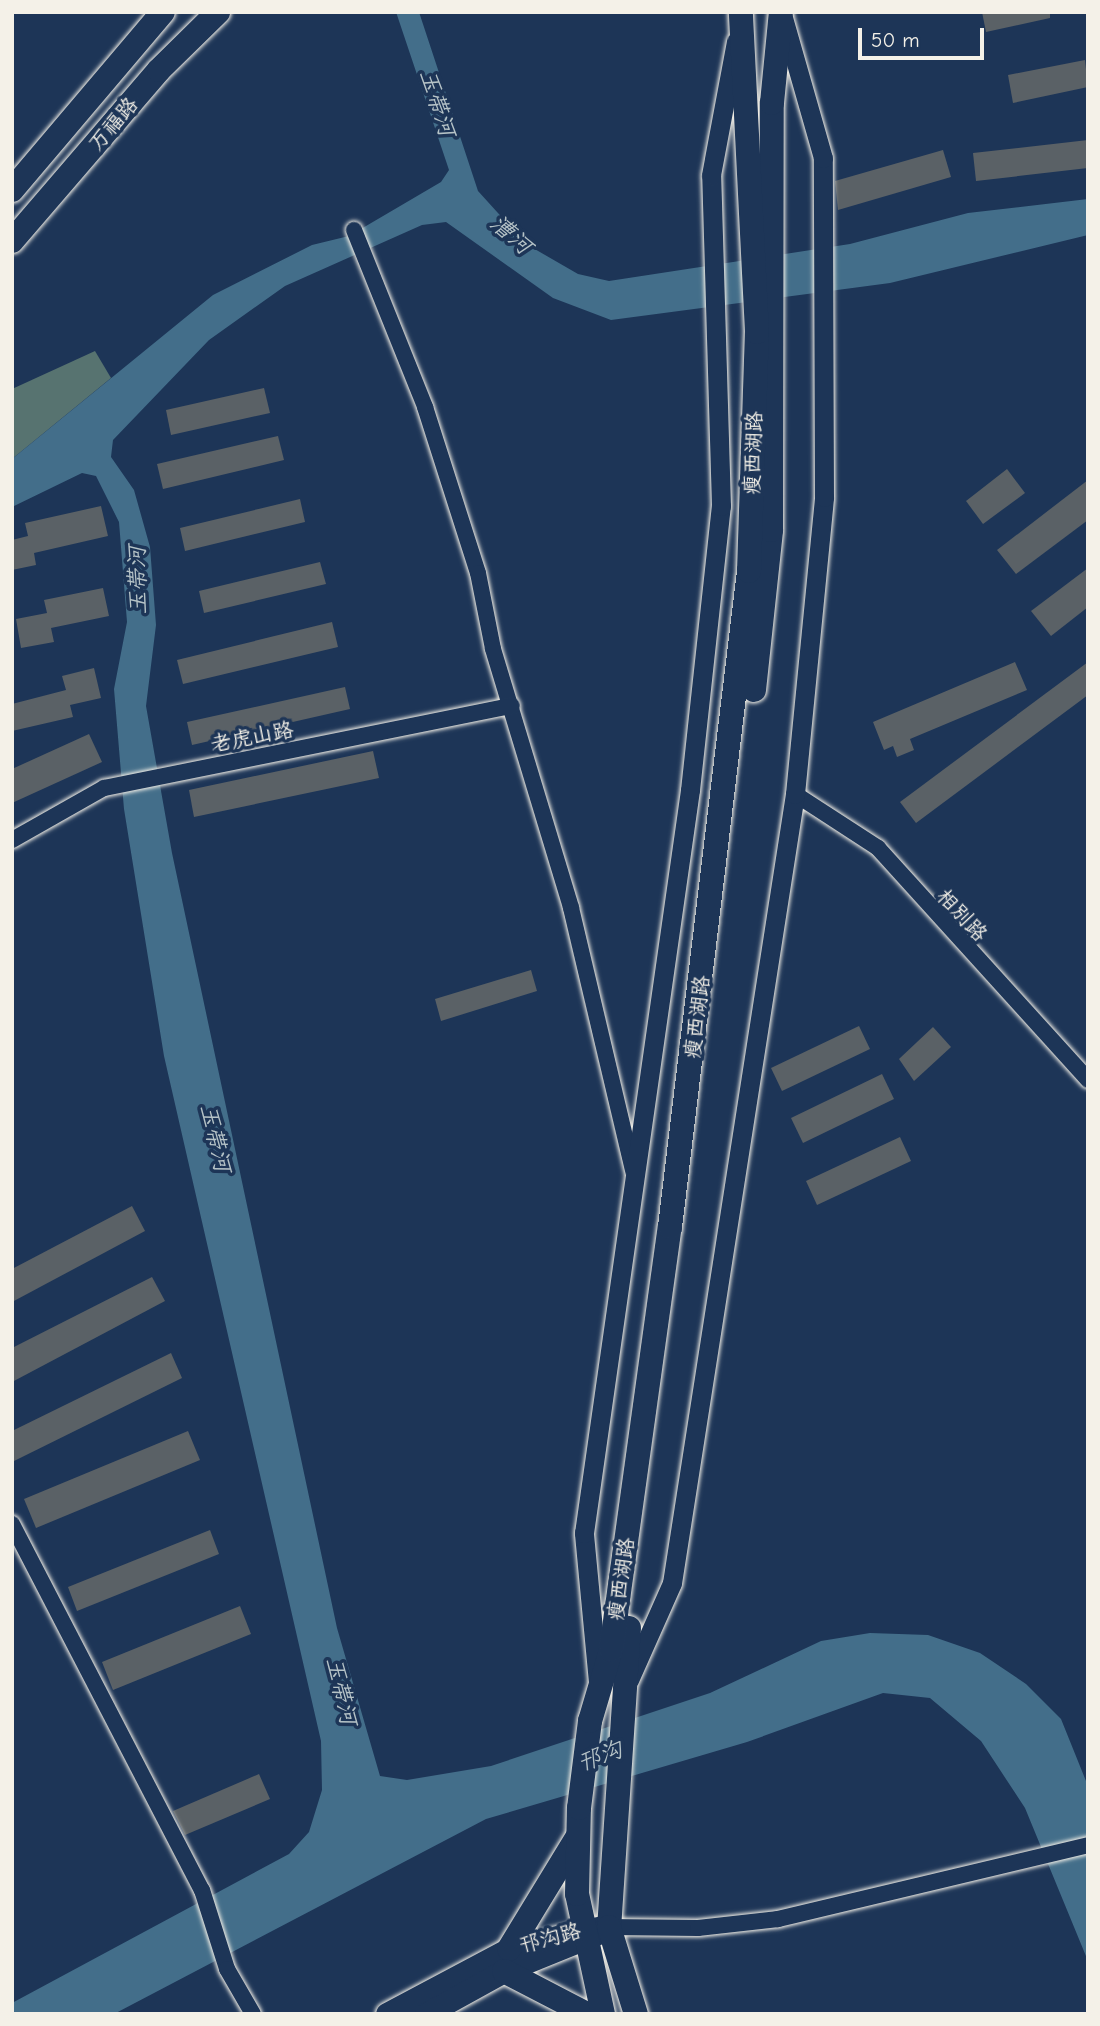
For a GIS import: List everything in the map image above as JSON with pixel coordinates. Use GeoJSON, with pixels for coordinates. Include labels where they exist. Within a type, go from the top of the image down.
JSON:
{"type":"FeatureCollection","features":[{"type":"Feature","properties":{"kind":"main road","name":"万福路"},"geometry":{"type":"LineString","coordinates":[[12,190],[138,45],[163,12]]}},
{"type":"Feature","properties":{"kind":"main road"},"geometry":{"type":"LineString","coordinates":[[138,45],[172,12]]}},
{"type":"Feature","properties":{"kind":"main road","name":"万福路"},"geometry":{"type":"LineString","coordinates":[[12,241],[159,70],[218,12]]}},
{"type":"Feature","properties":{"kind":"main road","name":"瘦西湖路"},"geometry":{"type":"LineString","coordinates":[[636,2014],[609,1927],[617,1792],[628,1696],[626,1655],[749,739],[771,530],[764,236],[741,12]]}},
{"type":"Feature","properties":{"kind":"main road","name":"瘦西湖路"},"geometry":{"type":"LineString","coordinates":[[764,236],[781,12]]}},
{"type":"Feature","properties":{"kind":"main road","name":"瘦西湖路"},"geometry":{"type":"LineString","coordinates":[[603,2014],[583,1936],[579,1808],[590,1721],[613,1636],[732,746],[749,571],[766,329]]}},
{"type":"Feature","properties":{"kind":"main road"},"geometry":{"type":"LineString","coordinates":[[578,1836],[507,1960],[587,2014]]}},
{"type":"Feature","properties":{"kind":"main road","name":"邗沟路"},"geometry":{"type":"LineString","coordinates":[[387,2014],[507,1960],[609,1927]]}},
{"type":"Feature","properties":{"kind":"main road","name":"邗沟路"},"geometry":{"type":"LineString","coordinates":[[426,2014],[507,1960]]}},
{"type":"Feature","properties":{"kind":"street"},"geometry":{"type":"LineString","coordinates":[[599,1691],[584,1533],[633,1171],[690,790],[721,506],[712,175],[741,12]]}},
{"type":"Feature","properties":{"kind":"street"},"geometry":{"type":"LineString","coordinates":[[628,1696],[673,1583],[795,793],[824,498],[823,159],[781,12]]}},
{"type":"Feature","properties":{"kind":"street"},"geometry":{"type":"LineString","coordinates":[[354,230],[430,419],[571,908],[633,1171]]}},
{"type":"Feature","properties":{"kind":"street","name":"老虎山路"},"geometry":{"type":"LineString","coordinates":[[12,840],[116,785],[512,706]]}},
{"type":"Feature","properties":{"kind":"street","name":"相别路"},"geometry":{"type":"LineString","coordinates":[[795,793],[878,848],[1088,1080]]}},
{"type":"Feature","properties":{"kind":"street"},"geometry":{"type":"LineString","coordinates":[[12,1524],[202,1890],[227,1969],[253,2014]]}},
{"type":"Feature","properties":{"kind":"street"},"geometry":{"type":"LineString","coordinates":[[609,1927],[698,1928],[778,1919],[1088,1844]]}},
{"type":"Feature","properties":{"kind":"green space"},"geometry":{"type":"Polygon","coordinates":[[[95,351],[111,378],[12,459],[12,389],[95,351]]]}},
{"type":"Feature","properties":{"kind":"water"},"geometry":{"type":"Polygon","coordinates":[[[396,12],[419,12],[478,191],[526,244],[578,274],[609,281],[850,244],[968,213],[1088,199],[1088,235],[890,283],[611,320],[553,298],[446,222],[422,225],[285,286],[209,340],[113,440],[111,457],[134,490],[150,547],[156,625],[146,706],[172,853],[337,1628],[380,1776],[407,1780],[491,1766],[710,1693],[821,1641],[870,1633],[928,1635],[980,1653],[1026,1684],[1061,1719],[1088,1786],[1088,1961],[1025,1808],[981,1741],[930,1698],[883,1693],[747,1742],[486,1819],[114,2014],[12,2014],[12,2003],[289,1854],[309,1832],[322,1790],[321,1741],[164,1056],[124,809],[114,689],[127,622],[119,522],[96,476],[82,473],[12,507],[12,459],[213,295],[312,245],[349,236],[441,182],[449,170],[396,12]]]}},
{"type":"Feature","properties":{"kind":"building"},"geometry":{"type":"Polygon","coordinates":[[[982,12],[1050,12],[1050,18],[986,32],[982,12]]]}},
{"type":"Feature","properties":{"kind":"building"},"geometry":{"type":"Polygon","coordinates":[[[1085,60],[1088,87],[1013,103],[1008,75],[1085,60]]]}},
{"type":"Feature","properties":{"kind":"building"},"geometry":{"type":"Polygon","coordinates":[[[1088,140],[1088,168],[976,181],[973,153],[1088,140]]]}},
{"type":"Feature","properties":{"kind":"building"},"geometry":{"type":"Polygon","coordinates":[[[943,150],[951,177],[838,210],[835,181],[943,150]]]}},
{"type":"Feature","properties":{"kind":"building"},"geometry":{"type":"Polygon","coordinates":[[[264,388],[270,413],[171,435],[166,410],[264,388]]]}},
{"type":"Feature","properties":{"kind":"building"},"geometry":{"type":"Polygon","coordinates":[[[278,436],[284,460],[163,489],[157,464],[278,436]]]}},
{"type":"Feature","properties":{"kind":"building"},"geometry":{"type":"Polygon","coordinates":[[[1007,469],[1025,493],[983,524],[966,501],[1007,469]]]}},
{"type":"Feature","properties":{"kind":"building"},"geometry":{"type":"Polygon","coordinates":[[[1088,480],[1088,520],[1016,574],[997,550],[1088,480]]]}},
{"type":"Feature","properties":{"kind":"building"},"geometry":{"type":"Polygon","coordinates":[[[300,499],[305,522],[185,551],[180,528],[300,499]]]}},
{"type":"Feature","properties":{"kind":"building"},"geometry":{"type":"Polygon","coordinates":[[[101,506],[108,536],[34,553],[36,565],[12,570],[12,540],[28,536],[25,523],[101,506]]]}},
{"type":"Feature","properties":{"kind":"building"},"geometry":{"type":"Polygon","coordinates":[[[320,562],[326,584],[204,613],[199,591],[320,562]]]}},
{"type":"Feature","properties":{"kind":"building"},"geometry":{"type":"Polygon","coordinates":[[[1088,568],[1088,607],[1051,636],[1031,611],[1088,568]]]}},
{"type":"Feature","properties":{"kind":"building"},"geometry":{"type":"Polygon","coordinates":[[[103,588],[109,616],[51,628],[54,642],[21,648],[16,619],[47,613],[44,600],[103,588]]]}},
{"type":"Feature","properties":{"kind":"building"},"geometry":{"type":"Polygon","coordinates":[[[332,622],[338,647],[183,684],[177,660],[332,622]]]}},
{"type":"Feature","properties":{"kind":"building"},"geometry":{"type":"Polygon","coordinates":[[[1015,662],[1027,690],[910,739],[914,750],[897,757],[893,746],[884,750],[873,722],[1015,662]]]}},
{"type":"Feature","properties":{"kind":"building"},"geometry":{"type":"Polygon","coordinates":[[[1088,662],[1088,695],[916,823],[900,802],[1088,662]]]}},
{"type":"Feature","properties":{"kind":"building"},"geometry":{"type":"Polygon","coordinates":[[[94,668],[101,698],[70,705],[73,717],[12,731],[12,704],[66,690],[62,676],[94,668]]]}},
{"type":"Feature","properties":{"kind":"building"},"geometry":{"type":"Polygon","coordinates":[[[345,687],[350,709],[192,745],[187,722],[345,687]]]}},
{"type":"Feature","properties":{"kind":"building"},"geometry":{"type":"Polygon","coordinates":[[[89,734],[102,762],[12,803],[12,769],[89,734]]]}},
{"type":"Feature","properties":{"kind":"building"},"geometry":{"type":"Polygon","coordinates":[[[373,751],[379,778],[194,817],[189,790],[373,751]]]}},
{"type":"Feature","properties":{"kind":"building"},"geometry":{"type":"Polygon","coordinates":[[[531,970],[537,991],[441,1021],[435,999],[531,970]]]}},
{"type":"Feature","properties":{"kind":"building"},"geometry":{"type":"Polygon","coordinates":[[[859,1026],[870,1049],[782,1091],[771,1068],[859,1026]]]}},
{"type":"Feature","properties":{"kind":"building"},"geometry":{"type":"Polygon","coordinates":[[[933,1027],[951,1047],[914,1081],[899,1059],[933,1027]]]}},
{"type":"Feature","properties":{"kind":"building"},"geometry":{"type":"Polygon","coordinates":[[[882,1074],[894,1099],[803,1143],[791,1118],[882,1074]]]}},
{"type":"Feature","properties":{"kind":"building"},"geometry":{"type":"Polygon","coordinates":[[[900,1137],[911,1161],[817,1205],[806,1181],[900,1137]]]}},
{"type":"Feature","properties":{"kind":"building"},"geometry":{"type":"Polygon","coordinates":[[[132,1206],[145,1231],[12,1302],[12,1269],[132,1206]]]}},
{"type":"Feature","properties":{"kind":"building"},"geometry":{"type":"Polygon","coordinates":[[[152,1277],[165,1301],[12,1382],[12,1348],[152,1277]]]}},
{"type":"Feature","properties":{"kind":"building"},"geometry":{"type":"Polygon","coordinates":[[[171,1353],[182,1378],[12,1462],[12,1431],[171,1353]]]}},
{"type":"Feature","properties":{"kind":"building"},"geometry":{"type":"Polygon","coordinates":[[[188,1431],[200,1460],[36,1528],[24,1499],[188,1431]]]}},
{"type":"Feature","properties":{"kind":"building"},"geometry":{"type":"Polygon","coordinates":[[[210,1530],[219,1554],[77,1611],[68,1587],[210,1530]]]}},
{"type":"Feature","properties":{"kind":"building"},"geometry":{"type":"Polygon","coordinates":[[[240,1606],[251,1634],[113,1690],[102,1662],[240,1606]]]}},
{"type":"Feature","properties":{"kind":"building"},"geometry":{"type":"Polygon","coordinates":[[[259,1774],[270,1799],[185,1835],[173,1811],[259,1774]]]}},
{"type":"Feature","properties":{"kind":"water label","name":"玉带河"},"geometry":{"type":"Point","coordinates":[437,103]}},
{"type":"Feature","properties":{"kind":"water label","name":"漕河"},"geometry":{"type":"Point","coordinates":[511,235]}},
{"type":"Feature","properties":{"kind":"water label","name":"玉带河"},"geometry":{"type":"Point","coordinates":[138,580]}},
{"type":"Feature","properties":{"kind":"water label","name":"玉带河"},"geometry":{"type":"Point","coordinates":[215,1138]}},
{"type":"Feature","properties":{"kind":"water label","name":"玉带河"},"geometry":{"type":"Point","coordinates":[341,1691]}},
{"type":"Feature","properties":{"kind":"water label","name":"邗沟"},"geometry":{"type":"Point","coordinates":[600,1757]}}]}
